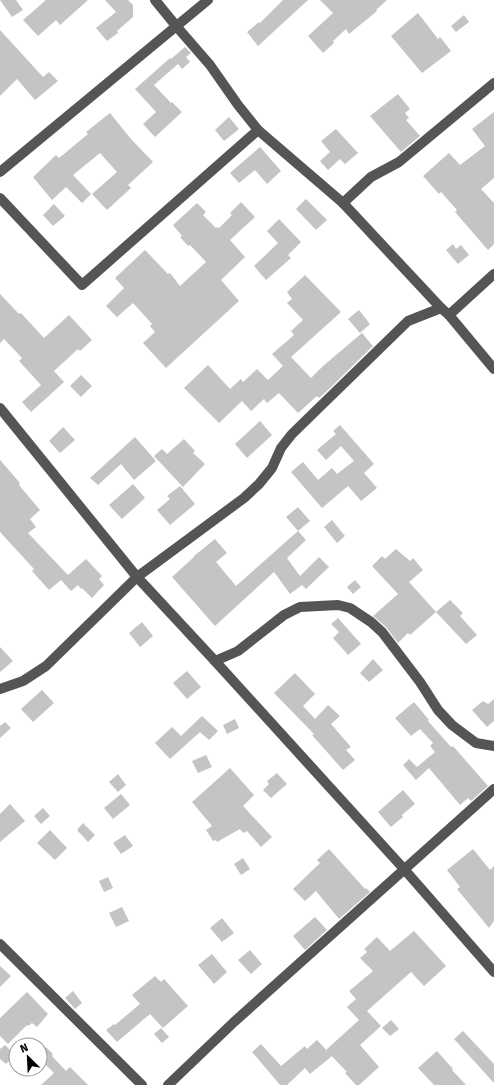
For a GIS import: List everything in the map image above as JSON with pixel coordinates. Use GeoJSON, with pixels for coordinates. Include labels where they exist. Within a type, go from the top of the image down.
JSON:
{"type":"FeatureCollection","features":[{"type":"Feature","properties":{"kind":"street"},"geometry":{"type":"LineString","coordinates":[[155,0],[210,65],[238,105],[258,130],[343,203],[441,308],[450,315],[494,369]]}},
{"type":"Feature","properties":{"kind":"street"},"geometry":{"type":"LineString","coordinates":[[0,172],[208,0]]}},
{"type":"Feature","properties":{"kind":"street"},"geometry":{"type":"LineString","coordinates":[[343,203],[371,177],[399,162],[494,84]]}},
{"type":"Feature","properties":{"kind":"street"},"geometry":{"type":"LineString","coordinates":[[0,198],[82,285],[258,130]]}},
{"type":"Feature","properties":{"kind":"street"},"geometry":{"type":"LineString","coordinates":[[450,315],[494,274]]}},
{"type":"Feature","properties":{"kind":"street"},"geometry":{"type":"LineString","coordinates":[[0,689],[23,681],[46,666],[137,577],[244,498],[259,484],[272,468],[281,448],[292,434],[408,321],[441,308]]}},
{"type":"Feature","properties":{"kind":"street"},"geometry":{"type":"LineString","coordinates":[[0,408],[137,577],[404,869],[494,972]]}},
{"type":"Feature","properties":{"kind":"street"},"geometry":{"type":"LineString","coordinates":[[215,661],[238,651],[284,615],[296,608],[318,605],[338,605],[350,608],[371,622],[382,632],[420,682],[438,710],[452,725],[476,743],[494,746]]}},
{"type":"Feature","properties":{"kind":"street"},"geometry":{"type":"LineString","coordinates":[[168,1085],[234,1022],[494,789]]}},
{"type":"Feature","properties":{"kind":"street"},"geometry":{"type":"LineString","coordinates":[[0,944],[142,1085]]}},
{"type":"Feature","properties":{"kind":"building"},"geometry":{"type":"Polygon","coordinates":[[[0,0],[16,0],[23,10],[12,17],[0,0]]]}},
{"type":"Feature","properties":{"kind":"building"},"geometry":{"type":"Polygon","coordinates":[[[46,0],[88,0],[60,25],[56,20],[38,36],[23,20],[46,0]]]}},
{"type":"Feature","properties":{"kind":"building"},"geometry":{"type":"Polygon","coordinates":[[[105,0],[128,0],[133,5],[133,17],[117,31],[118,33],[107,41],[96,28],[116,12],[105,0]]]}},
{"type":"Feature","properties":{"kind":"building"},"geometry":{"type":"Polygon","coordinates":[[[283,0],[308,0],[258,46],[247,32],[259,22],[260,23],[283,0]]]}},
{"type":"Feature","properties":{"kind":"building"},"geometry":{"type":"Polygon","coordinates":[[[320,0],[387,0],[376,10],[377,11],[349,34],[346,29],[323,53],[308,36],[333,13],[320,0]]]}},
{"type":"Feature","properties":{"kind":"building"},"geometry":{"type":"Polygon","coordinates":[[[418,13],[438,39],[440,37],[451,51],[422,73],[391,36],[418,13]]]}},
{"type":"Feature","properties":{"kind":"building"},"geometry":{"type":"Polygon","coordinates":[[[464,15],[469,22],[456,32],[451,26],[464,15]]]}},
{"type":"Feature","properties":{"kind":"building"},"geometry":{"type":"Polygon","coordinates":[[[0,30],[43,77],[49,72],[58,81],[35,100],[17,79],[0,96],[0,30]]]}},
{"type":"Feature","properties":{"kind":"building"},"geometry":{"type":"Polygon","coordinates":[[[185,47],[191,53],[186,57],[190,62],[182,69],[178,64],[154,85],[182,112],[155,137],[143,124],[156,112],[135,89],[170,58],[171,59],[185,47]]]}},
{"type":"Feature","properties":{"kind":"building"},"geometry":{"type":"Polygon","coordinates":[[[398,94],[410,109],[405,113],[409,118],[406,120],[420,136],[401,152],[370,116],[398,94]]]}},
{"type":"Feature","properties":{"kind":"building"},"geometry":{"type":"Polygon","coordinates":[[[494,112],[494,178],[481,189],[494,203],[494,244],[488,250],[455,212],[457,210],[441,192],[439,194],[423,176],[449,153],[460,165],[485,146],[472,129],[494,112]]]}},
{"type":"Feature","properties":{"kind":"building"},"geometry":{"type":"Polygon","coordinates":[[[110,113],[131,139],[153,162],[128,185],[131,188],[107,210],[92,194],[117,172],[100,153],[73,175],[91,194],[82,203],[66,187],[52,200],[33,177],[56,155],[59,158],[88,134],[86,132],[110,113]]]}},
{"type":"Feature","properties":{"kind":"building"},"geometry":{"type":"Polygon","coordinates":[[[229,117],[239,129],[224,141],[215,130],[229,117]]]}},
{"type":"Feature","properties":{"kind":"building"},"geometry":{"type":"Polygon","coordinates":[[[336,129],[358,153],[345,164],[340,159],[328,170],[320,161],[330,152],[321,141],[336,129]]]}},
{"type":"Feature","properties":{"kind":"building"},"geometry":{"type":"Polygon","coordinates":[[[260,147],[281,171],[267,184],[255,170],[239,183],[230,173],[260,147]]]}},
{"type":"Feature","properties":{"kind":"building"},"geometry":{"type":"Polygon","coordinates":[[[306,199],[327,220],[316,230],[296,209],[306,199]]]}},
{"type":"Feature","properties":{"kind":"building"},"geometry":{"type":"Polygon","coordinates":[[[241,202],[255,217],[230,240],[245,257],[221,280],[239,301],[166,368],[143,343],[155,332],[150,326],[152,324],[133,303],[117,317],[106,306],[124,288],[115,278],[145,250],[168,274],[170,273],[180,286],[206,262],[190,245],[188,246],[180,237],[182,236],[173,225],[197,203],[206,212],[203,215],[216,228],[219,228],[232,215],[230,213],[241,202]]]}},
{"type":"Feature","properties":{"kind":"building"},"geometry":{"type":"Polygon","coordinates":[[[54,204],[65,216],[53,226],[43,215],[54,204]]]}},
{"type":"Feature","properties":{"kind":"building"},"geometry":{"type":"Polygon","coordinates":[[[279,219],[301,242],[288,255],[291,258],[266,280],[254,266],[278,243],[267,231],[279,219]]]}},
{"type":"Feature","properties":{"kind":"building"},"geometry":{"type":"Polygon","coordinates":[[[453,244],[456,249],[461,245],[469,255],[458,264],[446,250],[453,244]]]}},
{"type":"Feature","properties":{"kind":"building"},"geometry":{"type":"Polygon","coordinates":[[[305,275],[341,312],[291,357],[311,378],[362,333],[373,346],[327,391],[319,398],[317,396],[298,413],[279,393],[267,403],[264,399],[251,411],[242,401],[219,423],[184,388],[208,365],[230,389],[241,379],[243,382],[257,369],[268,380],[283,366],[272,354],[294,335],[291,331],[303,320],[287,303],[292,299],[287,292],[305,275]]]}},
{"type":"Feature","properties":{"kind":"building"},"geometry":{"type":"Polygon","coordinates":[[[0,294],[19,314],[21,313],[44,338],[69,315],[92,340],[80,351],[78,349],[54,371],[64,382],[31,412],[22,402],[41,385],[19,361],[22,358],[4,339],[0,343],[0,294]]]}},
{"type":"Feature","properties":{"kind":"building"},"geometry":{"type":"Polygon","coordinates":[[[359,310],[370,324],[360,333],[348,319],[359,310]]]}},
{"type":"Feature","properties":{"kind":"building"},"geometry":{"type":"Polygon","coordinates":[[[81,375],[92,386],[81,397],[70,386],[81,375]]]}},
{"type":"Feature","properties":{"kind":"building"},"geometry":{"type":"Polygon","coordinates":[[[260,421],[272,435],[247,458],[235,444],[260,421]]]}},
{"type":"Feature","properties":{"kind":"building"},"geometry":{"type":"Polygon","coordinates":[[[340,425],[374,464],[364,473],[377,488],[361,501],[348,486],[322,508],[291,472],[303,462],[318,480],[332,468],[337,474],[354,461],[341,446],[326,460],[317,450],[336,434],[333,431],[340,425]]]}},
{"type":"Feature","properties":{"kind":"building"},"geometry":{"type":"Polygon","coordinates":[[[63,427],[75,440],[60,453],[49,441],[63,427]]]}},
{"type":"Feature","properties":{"kind":"building"},"geometry":{"type":"Polygon","coordinates":[[[135,437],[156,461],[134,480],[121,464],[98,485],[90,478],[135,437]]]}},
{"type":"Feature","properties":{"kind":"building"},"geometry":{"type":"Polygon","coordinates":[[[184,439],[195,451],[193,453],[205,464],[183,487],[154,456],[162,449],[167,454],[184,439]]]}},
{"type":"Feature","properties":{"kind":"building"},"geometry":{"type":"Polygon","coordinates":[[[0,460],[20,483],[19,485],[40,510],[30,519],[36,527],[28,533],[68,575],[86,559],[102,576],[99,579],[104,585],[92,598],[78,585],[71,591],[61,580],[49,590],[32,571],[34,569],[0,532],[0,460]]]}},
{"type":"Feature","properties":{"kind":"building"},"geometry":{"type":"Polygon","coordinates":[[[133,484],[145,498],[122,519],[109,505],[133,484]]]}},
{"type":"Feature","properties":{"kind":"building"},"geometry":{"type":"Polygon","coordinates":[[[180,486],[195,504],[170,525],[157,510],[170,499],[167,496],[180,486]]]}},
{"type":"Feature","properties":{"kind":"building"},"geometry":{"type":"Polygon","coordinates":[[[298,507],[310,521],[298,531],[286,517],[298,507]]]}},
{"type":"Feature","properties":{"kind":"building"},"geometry":{"type":"Polygon","coordinates":[[[332,520],[345,536],[337,543],[324,527],[332,520]]]}},
{"type":"Feature","properties":{"kind":"building"},"geometry":{"type":"Polygon","coordinates":[[[298,531],[306,540],[287,558],[300,576],[319,557],[329,567],[306,589],[302,585],[290,594],[274,572],[215,626],[172,577],[215,539],[227,553],[216,562],[236,586],[298,531]]]}},
{"type":"Feature","properties":{"kind":"building"},"geometry":{"type":"Polygon","coordinates":[[[396,549],[410,561],[413,558],[423,570],[409,582],[436,612],[410,635],[408,633],[398,643],[386,627],[373,616],[398,594],[372,566],[382,556],[385,559],[396,549]]]}},
{"type":"Feature","properties":{"kind":"building"},"geometry":{"type":"Polygon","coordinates":[[[355,580],[361,587],[353,594],[347,587],[355,580]]]}},
{"type":"Feature","properties":{"kind":"building"},"geometry":{"type":"Polygon","coordinates":[[[450,600],[463,613],[460,616],[477,635],[466,644],[436,612],[450,600]]]}},
{"type":"Feature","properties":{"kind":"building"},"geometry":{"type":"Polygon","coordinates":[[[338,618],[361,644],[348,655],[333,638],[339,632],[331,624],[338,618]]]}},
{"type":"Feature","properties":{"kind":"building"},"geometry":{"type":"Polygon","coordinates":[[[142,622],[153,636],[140,647],[129,633],[142,622]]]}},
{"type":"Feature","properties":{"kind":"building"},"geometry":{"type":"Polygon","coordinates":[[[0,647],[13,661],[0,672],[0,647]]]}},
{"type":"Feature","properties":{"kind":"building"},"geometry":{"type":"Polygon","coordinates":[[[373,659],[383,670],[369,682],[360,673],[373,659]]]}},
{"type":"Feature","properties":{"kind":"building"},"geometry":{"type":"Polygon","coordinates":[[[187,671],[201,687],[187,699],[173,683],[187,671]]]}},
{"type":"Feature","properties":{"kind":"building"},"geometry":{"type":"Polygon","coordinates":[[[295,673],[315,694],[303,706],[315,719],[328,705],[340,716],[331,724],[351,747],[346,750],[355,760],[343,770],[312,735],[314,734],[274,693],[295,673]]]}},
{"type":"Feature","properties":{"kind":"building"},"geometry":{"type":"Polygon","coordinates":[[[42,690],[54,703],[33,722],[21,709],[42,690]]]}},
{"type":"Feature","properties":{"kind":"building"},"geometry":{"type":"Polygon","coordinates":[[[494,699],[494,721],[487,727],[472,710],[483,701],[488,704],[494,699]]]}},
{"type":"Feature","properties":{"kind":"building"},"geometry":{"type":"Polygon","coordinates":[[[414,702],[429,720],[428,721],[451,747],[453,746],[488,786],[471,801],[468,798],[460,805],[429,768],[416,780],[403,765],[409,759],[417,767],[435,752],[430,746],[433,743],[420,729],[411,736],[395,718],[414,702]]]}},
{"type":"Feature","properties":{"kind":"building"},"geometry":{"type":"Polygon","coordinates":[[[202,716],[218,731],[209,740],[200,732],[170,759],[155,743],[172,727],[181,736],[202,716]]]}},
{"type":"Feature","properties":{"kind":"building"},"geometry":{"type":"Polygon","coordinates":[[[235,719],[239,728],[227,734],[223,725],[235,719]]]}},
{"type":"Feature","properties":{"kind":"building"},"geometry":{"type":"Polygon","coordinates":[[[5,722],[11,728],[0,738],[0,726],[5,722]]]}},
{"type":"Feature","properties":{"kind":"building"},"geometry":{"type":"Polygon","coordinates":[[[206,755],[212,767],[198,773],[192,761],[206,755]]]}},
{"type":"Feature","properties":{"kind":"building"},"geometry":{"type":"Polygon","coordinates":[[[230,768],[254,795],[243,806],[272,837],[261,847],[247,831],[243,833],[240,829],[217,842],[216,840],[213,841],[206,830],[212,826],[192,802],[230,768]]]}},
{"type":"Feature","properties":{"kind":"building"},"geometry":{"type":"Polygon","coordinates":[[[277,773],[287,784],[271,798],[263,790],[269,784],[267,781],[277,773]]]}},
{"type":"Feature","properties":{"kind":"building"},"geometry":{"type":"Polygon","coordinates":[[[118,774],[126,785],[118,792],[109,782],[118,774]]]}},
{"type":"Feature","properties":{"kind":"building"},"geometry":{"type":"Polygon","coordinates":[[[403,790],[415,804],[391,827],[378,812],[403,790]]]}},
{"type":"Feature","properties":{"kind":"building"},"geometry":{"type":"Polygon","coordinates":[[[121,794],[130,805],[113,819],[104,808],[121,794]]]}},
{"type":"Feature","properties":{"kind":"building"},"geometry":{"type":"Polygon","coordinates":[[[10,804],[25,821],[0,842],[0,814],[10,804]]]}},
{"type":"Feature","properties":{"kind":"building"},"geometry":{"type":"Polygon","coordinates":[[[43,808],[50,816],[41,824],[34,816],[43,808]]]}},
{"type":"Feature","properties":{"kind":"building"},"geometry":{"type":"Polygon","coordinates":[[[83,823],[95,835],[88,842],[77,830],[83,823]]]}},
{"type":"Feature","properties":{"kind":"building"},"geometry":{"type":"Polygon","coordinates":[[[50,830],[67,848],[55,860],[37,843],[50,830]]]}},
{"type":"Feature","properties":{"kind":"building"},"geometry":{"type":"Polygon","coordinates":[[[125,835],[133,846],[121,854],[113,843],[125,835]]]}},
{"type":"Feature","properties":{"kind":"building"},"geometry":{"type":"Polygon","coordinates":[[[329,849],[365,889],[366,888],[370,892],[339,919],[316,891],[305,901],[293,889],[320,863],[317,860],[329,849]]]}},
{"type":"Feature","properties":{"kind":"building"},"geometry":{"type":"Polygon","coordinates":[[[473,849],[490,870],[494,866],[494,921],[489,928],[457,889],[460,887],[447,870],[473,849]]]}},
{"type":"Feature","properties":{"kind":"building"},"geometry":{"type":"Polygon","coordinates":[[[243,858],[250,869],[241,875],[234,864],[243,858]]]}},
{"type":"Feature","properties":{"kind":"building"},"geometry":{"type":"Polygon","coordinates":[[[108,877],[113,888],[104,892],[99,881],[108,877]]]}},
{"type":"Feature","properties":{"kind":"building"},"geometry":{"type":"Polygon","coordinates":[[[122,907],[129,921],[116,927],[109,913],[122,907]]]}},
{"type":"Feature","properties":{"kind":"building"},"geometry":{"type":"Polygon","coordinates":[[[315,917],[327,930],[305,950],[293,936],[315,917]]]}},
{"type":"Feature","properties":{"kind":"building"},"geometry":{"type":"Polygon","coordinates":[[[222,918],[234,933],[222,942],[210,928],[222,918]]]}},
{"type":"Feature","properties":{"kind":"building"},"geometry":{"type":"Polygon","coordinates":[[[414,931],[446,966],[424,986],[411,972],[367,1011],[381,1026],[360,1045],[379,1067],[359,1085],[356,1085],[345,1073],[347,1072],[326,1050],[359,1020],[347,1007],[356,999],[349,991],[373,971],[360,958],[367,952],[364,949],[377,937],[390,951],[414,931]]]}},
{"type":"Feature","properties":{"kind":"building"},"geometry":{"type":"Polygon","coordinates":[[[250,950],[262,964],[251,974],[238,960],[250,950]]]}},
{"type":"Feature","properties":{"kind":"building"},"geometry":{"type":"Polygon","coordinates":[[[212,954],[227,972],[214,984],[198,965],[212,954]]]}},
{"type":"Feature","properties":{"kind":"building"},"geometry":{"type":"Polygon","coordinates":[[[0,966],[11,976],[0,987],[0,966]]]}},
{"type":"Feature","properties":{"kind":"building"},"geometry":{"type":"Polygon","coordinates":[[[155,976],[161,982],[164,979],[188,1006],[163,1028],[150,1014],[117,1042],[106,1030],[114,1024],[115,1025],[140,1004],[132,995],[155,976]]]}},
{"type":"Feature","properties":{"kind":"building"},"geometry":{"type":"Polygon","coordinates":[[[73,991],[82,1003],[75,1009],[65,998],[73,991]]]}},
{"type":"Feature","properties":{"kind":"building"},"geometry":{"type":"Polygon","coordinates":[[[27,992],[48,1014],[37,1027],[32,1023],[28,1026],[27,1025],[15,1037],[8,1037],[8,1044],[0,1036],[0,1018],[27,992]]]}},
{"type":"Feature","properties":{"kind":"building"},"geometry":{"type":"Polygon","coordinates":[[[391,1020],[399,1029],[390,1036],[382,1028],[391,1020]]]}},
{"type":"Feature","properties":{"kind":"building"},"geometry":{"type":"Polygon","coordinates":[[[161,1028],[169,1037],[162,1043],[154,1034],[161,1028]]]}},
{"type":"Feature","properties":{"kind":"building"},"geometry":{"type":"Polygon","coordinates":[[[463,1031],[494,1064],[494,1083],[454,1039],[463,1031]]]}},
{"type":"Feature","properties":{"kind":"building"},"geometry":{"type":"Polygon","coordinates":[[[317,1040],[332,1056],[310,1074],[305,1068],[287,1085],[280,1085],[252,1052],[261,1044],[281,1066],[305,1046],[307,1049],[317,1040]]]}},
{"type":"Feature","properties":{"kind":"building"},"geometry":{"type":"Polygon","coordinates":[[[5,1045],[8,1048],[8,1062],[6,1064],[0,1059],[0,1049],[5,1045]]]}},
{"type":"Feature","properties":{"kind":"building"},"geometry":{"type":"Polygon","coordinates":[[[48,1049],[53,1054],[52,1056],[66,1071],[70,1067],[88,1085],[41,1085],[54,1073],[48,1067],[48,1049]]]}},
{"type":"Feature","properties":{"kind":"building"},"geometry":{"type":"Polygon","coordinates":[[[437,1051],[466,1085],[434,1085],[418,1068],[437,1051]]]}}]}
